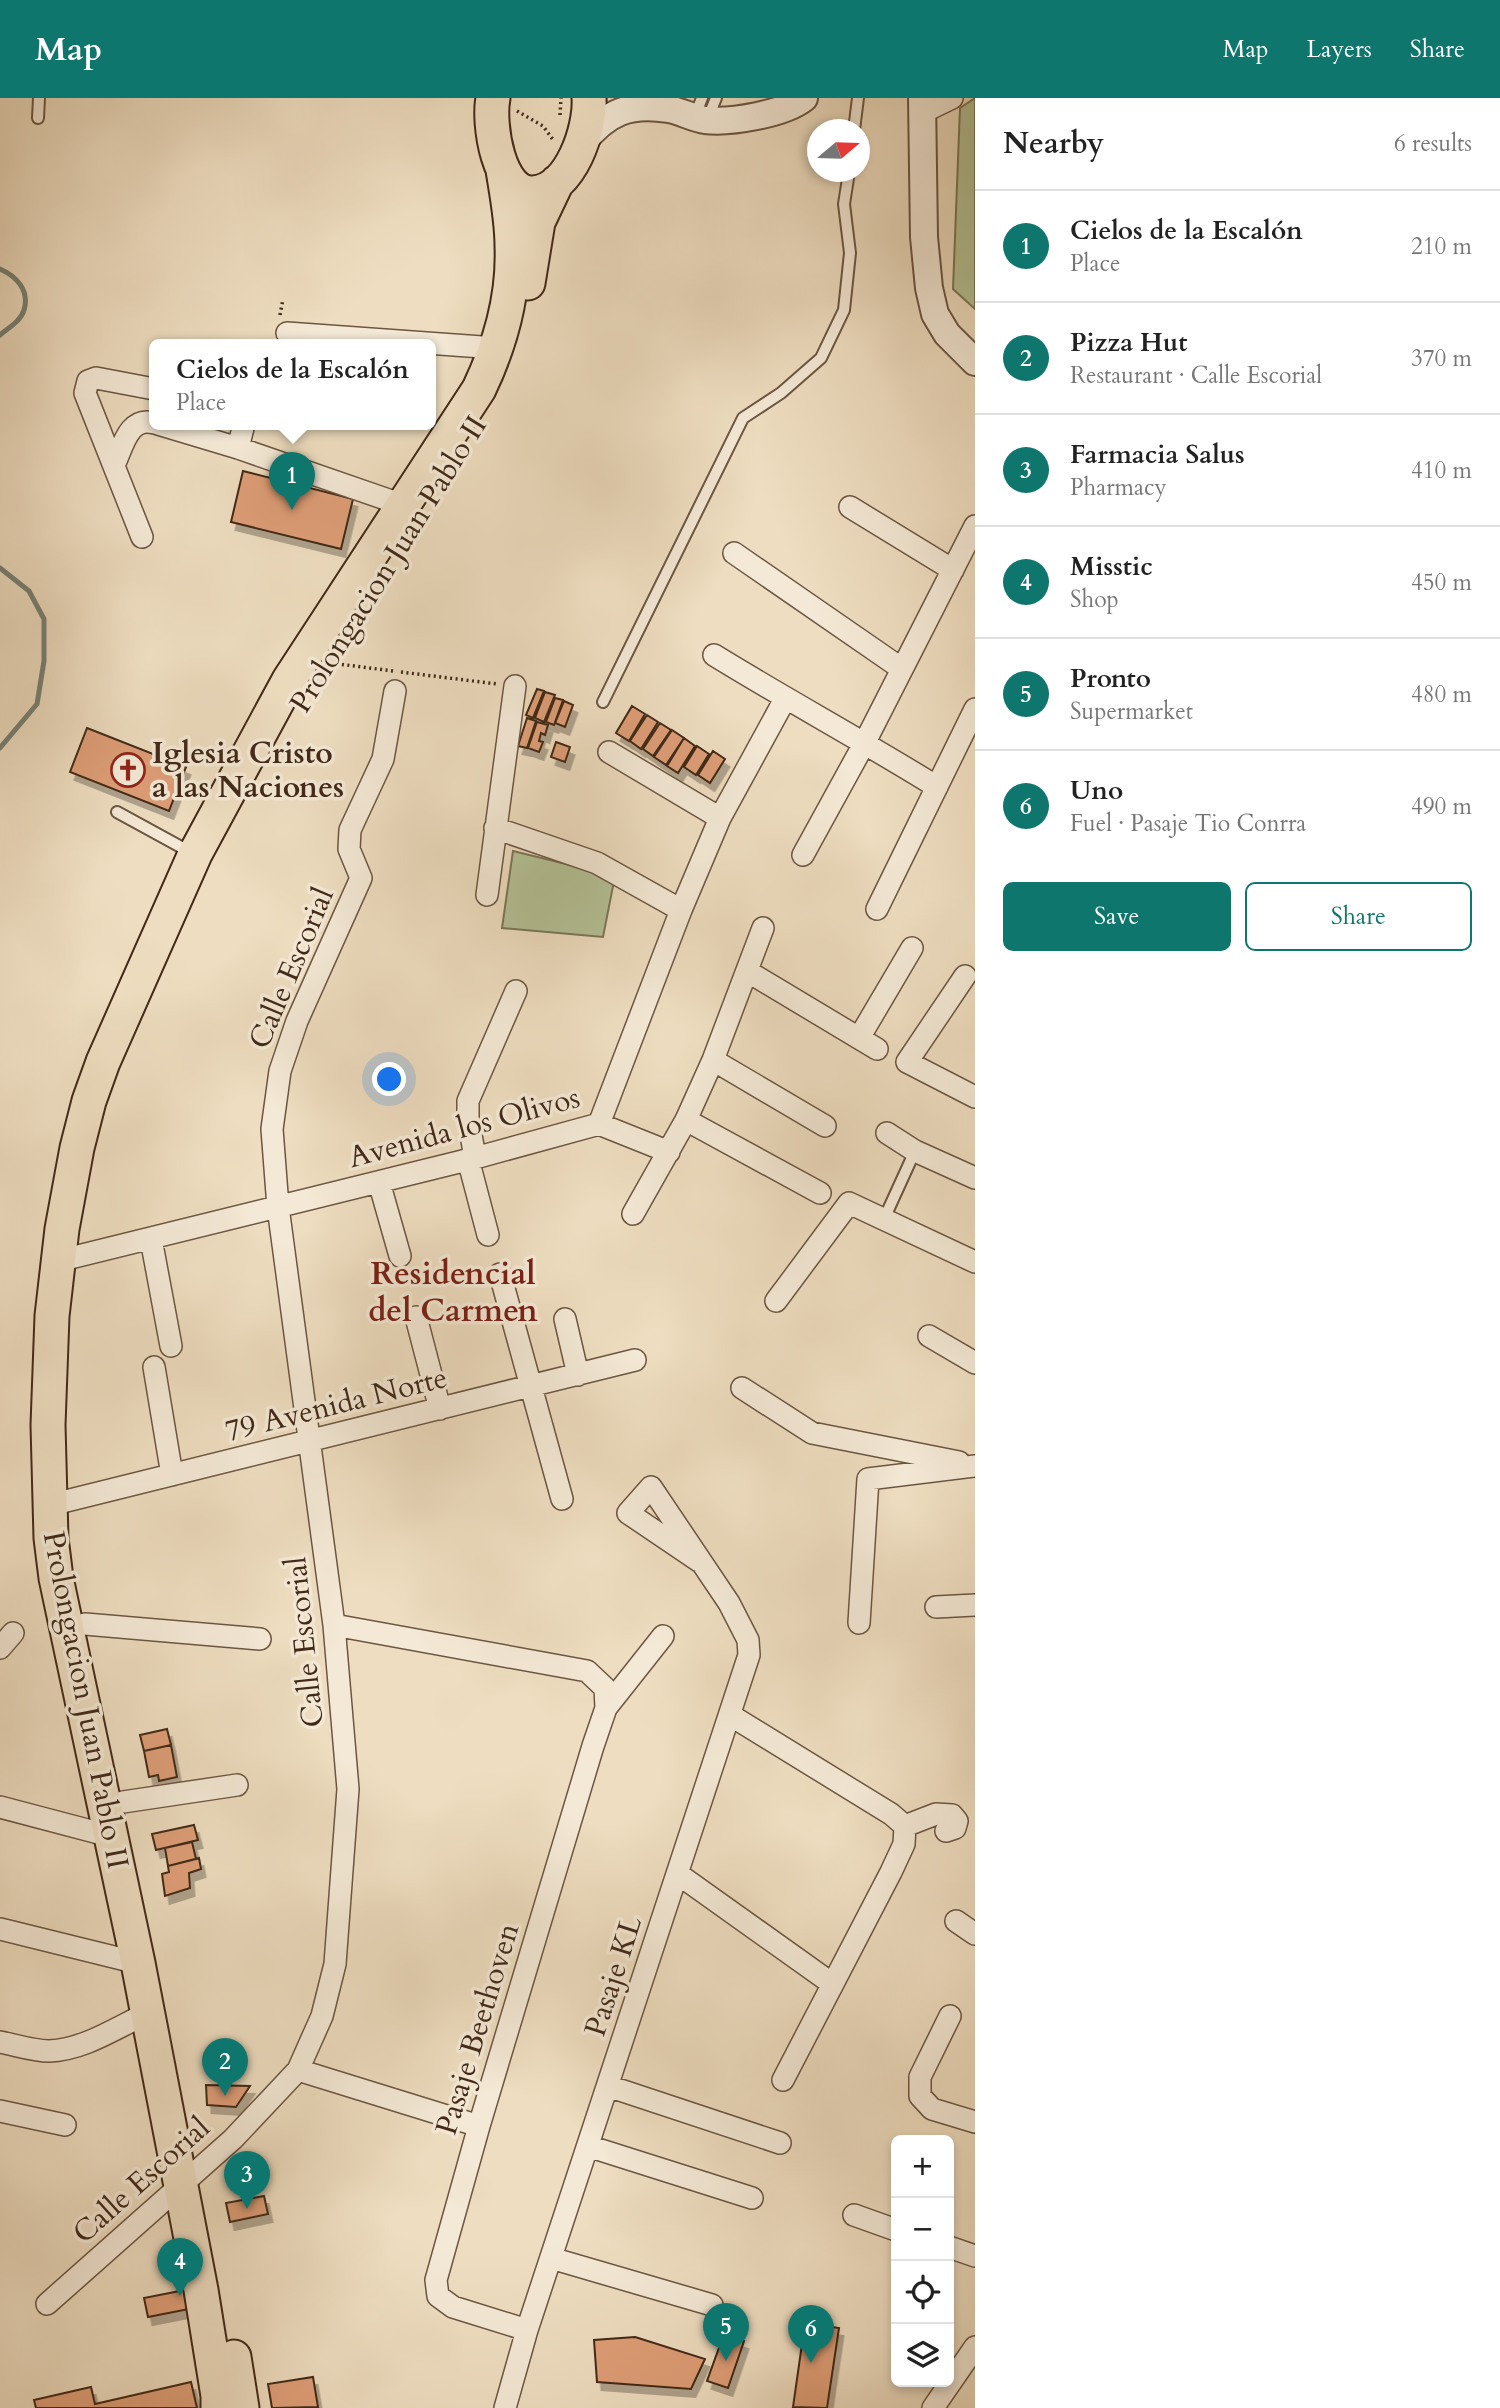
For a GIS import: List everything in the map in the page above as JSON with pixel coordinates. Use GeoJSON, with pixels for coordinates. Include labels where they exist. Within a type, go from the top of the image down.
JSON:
{"type":"FeatureCollection","features":[{"type":"Feature","properties":{"kind":"main road","name":"Prolongacion Juan Pablo II"},"geometry":{"type":"LineString","coordinates":[[218,2408],[201,2290],[189,2178],[123,1802],[85,1624],[73,1552],[59,1503],[48,1425],[52,1316],[118,1077],[240,813],[322,662],[488,404],[518,322],[540,215],[561,145],[590,116],[589,98]]}},
{"type":"Feature","properties":{"kind":"main road","name":"Prolongacion Juan Pablo II"},"geometry":{"type":"LineString","coordinates":[[67,1259],[77,1148],[89,1101],[103,1062],[195,854],[289,680],[479,388],[496,348],[507,305],[512,251],[503,170],[494,142],[492,101]]}},
{"type":"Feature","properties":{"kind":"main road"},"geometry":{"type":"LineString","coordinates":[[503,170],[516,187],[531,194],[543,191],[561,145]]}},
{"type":"Feature","properties":{"kind":"main road","name":"Prolongacion Juan Pablo II"},"geometry":{"type":"LineString","coordinates":[[59,1503],[51,1538],[60,1597],[138,1963],[135,2019],[189,2178],[225,2297],[242,2408]]}},
{"type":"Feature","properties":{"kind":"street"},"geometry":{"type":"LineString","coordinates":[[561,145],[624,109],[660,104],[755,118],[798,103],[804,98]]}},
{"type":"Feature","properties":{"kind":"street"},"geometry":{"type":"LineString","coordinates":[[952,98],[922,105],[924,237],[934,314],[947,334],[975,362]]}},
{"type":"Feature","properties":{"kind":"street"},"geometry":{"type":"LineString","coordinates":[[287,333],[371,339]]}},
{"type":"Feature","properties":{"kind":"street"},"geometry":{"type":"LineString","coordinates":[[436,344],[496,348]]}},
{"type":"Feature","properties":{"kind":"street"},"geometry":{"type":"LineString","coordinates":[[142,537],[115,463],[85,393],[88,381],[96,378],[149,388]]}},
{"type":"Feature","properties":{"kind":"street"},"geometry":{"type":"LineString","coordinates":[[115,463],[130,430],[141,423],[149,424]]}},
{"type":"Feature","properties":{"kind":"street"},"geometry":{"type":"LineString","coordinates":[[176,430],[238,448],[403,505]]}},
{"type":"Feature","properties":{"kind":"street"},"geometry":{"type":"LineString","coordinates":[[238,448],[242,430]]}},
{"type":"Feature","properties":{"kind":"street"},"geometry":{"type":"LineString","coordinates":[[850,506],[953,570]]}},
{"type":"Feature","properties":{"kind":"street"},"geometry":{"type":"LineString","coordinates":[[803,855],[865,742],[975,526]]}},
{"type":"Feature","properties":{"kind":"street"},"geometry":{"type":"LineString","coordinates":[[734,553],[902,669]]}},
{"type":"Feature","properties":{"kind":"street"},"geometry":{"type":"LineString","coordinates":[[714,655],[937,787]]}},
{"type":"Feature","properties":{"kind":"street"},"geometry":{"type":"LineString","coordinates":[[487,895],[515,686]]}},
{"type":"Feature","properties":{"kind":"street","name":"Calle Escorial"},"geometry":{"type":"LineString","coordinates":[[47,2304],[233,2139],[298,2070],[322,2016],[335,1964],[348,1789],[334,1625],[278,1207],[272,1129],[280,1071],[297,1021],[361,878],[349,849],[350,830],[383,759],[395,691]]}},
{"type":"Feature","properties":{"kind":"street","name":"Avenida los Olivos"},"geometry":{"type":"LineString","coordinates":[[67,1259],[379,1182],[599,1124],[681,910],[720,818],[785,699]]}},
{"type":"Feature","properties":{"kind":"street"},"geometry":{"type":"LineString","coordinates":[[877,909],[975,709]]}},
{"type":"Feature","properties":{"kind":"street"},"geometry":{"type":"LineString","coordinates":[[609,752],[720,818]]}},
{"type":"Feature","properties":{"kind":"street"},"geometry":{"type":"LineString","coordinates":[[495,828],[597,863],[681,910]]}},
{"type":"Feature","properties":{"kind":"street"},"geometry":{"type":"LineString","coordinates":[[633,1214],[686,1120],[713,1060],[763,928]]}},
{"type":"Feature","properties":{"kind":"street"},"geometry":{"type":"LineString","coordinates":[[747,971],[868,1043],[912,948]]}},
{"type":"Feature","properties":{"kind":"street"},"geometry":{"type":"LineString","coordinates":[[965,976],[907,1062],[975,1097]]}},
{"type":"Feature","properties":{"kind":"street"},"geometry":{"type":"LineString","coordinates":[[488,1235],[471,1158],[468,1101],[516,991]]}},
{"type":"Feature","properties":{"kind":"street"},"geometry":{"type":"LineString","coordinates":[[713,1060],[825,1126]]}},
{"type":"Feature","properties":{"kind":"street"},"geometry":{"type":"LineString","coordinates":[[686,1120],[820,1193]]}},
{"type":"Feature","properties":{"kind":"street"},"geometry":{"type":"LineString","coordinates":[[599,1124],[669,1152]]}},
{"type":"Feature","properties":{"kind":"street"},"geometry":{"type":"LineString","coordinates":[[887,1133],[915,1151],[975,1178]]}},
{"type":"Feature","properties":{"kind":"street"},"geometry":{"type":"LineString","coordinates":[[379,1182],[400,1256]]}},
{"type":"Feature","properties":{"kind":"street"},"geometry":{"type":"LineString","coordinates":[[775,1301],[849,1203],[975,1262]]}},
{"type":"Feature","properties":{"kind":"street"},"geometry":{"type":"LineString","coordinates":[[151,1239],[170,1346]]}},
{"type":"Feature","properties":{"kind":"street"},"geometry":{"type":"LineString","coordinates":[[500,1274],[562,1499]]}},
{"type":"Feature","properties":{"kind":"street"},"geometry":{"type":"LineString","coordinates":[[416,1317],[440,1409]]}},
{"type":"Feature","properties":{"kind":"street"},"geometry":{"type":"LineString","coordinates":[[565,1319],[578,1375]]}},
{"type":"Feature","properties":{"kind":"street"},"geometry":{"type":"LineString","coordinates":[[929,1336],[975,1363]]}},
{"type":"Feature","properties":{"kind":"street","name":"79 Avenida Norte"},"geometry":{"type":"LineString","coordinates":[[59,1503],[635,1360]]}},
{"type":"Feature","properties":{"kind":"street"},"geometry":{"type":"LineString","coordinates":[[155,1367],[172,1475]]}},
{"type":"Feature","properties":{"kind":"street"},"geometry":{"type":"LineString","coordinates":[[742,1388],[812,1433],[975,1466]]}},
{"type":"Feature","properties":{"kind":"street"},"geometry":{"type":"LineString","coordinates":[[859,1623],[868,1479],[975,1466]]}},
{"type":"Feature","properties":{"kind":"street","name":"Pasaje KL"},"geometry":{"type":"LineString","coordinates":[[505,2408],[527,2330],[749,1656],[748,1640],[715,1581],[699,1561]]}},
{"type":"Feature","properties":{"kind":"street"},"geometry":{"type":"LineString","coordinates":[[936,1607],[975,1605]]}},
{"type":"Feature","properties":{"kind":"street"},"geometry":{"type":"LineString","coordinates":[[85,1624],[260,1639]]}},
{"type":"Feature","properties":{"kind":"street"},"geometry":{"type":"LineString","coordinates":[[334,1625],[587,1671],[606,1698]]}},
{"type":"Feature","properties":{"kind":"street","name":"Pasaje Beethoven"},"geometry":{"type":"LineString","coordinates":[[527,2330],[453,2308],[438,2296],[436,2280],[606,1698],[663,1636]]}},
{"type":"Feature","properties":{"kind":"street"},"geometry":{"type":"LineString","coordinates":[[730,1715],[891,1814],[905,1826]]}},
{"type":"Feature","properties":{"kind":"street"},"geometry":{"type":"LineString","coordinates":[[123,1802],[237,1785]]}},
{"type":"Feature","properties":{"kind":"street"},"geometry":{"type":"LineString","coordinates":[[0,1807],[110,1836]]}},
{"type":"Feature","properties":{"kind":"street"},"geometry":{"type":"LineString","coordinates":[[905,1826],[936,1814],[952,1815],[957,1821],[955,1828],[946,1831]]}},
{"type":"Feature","properties":{"kind":"street"},"geometry":{"type":"LineString","coordinates":[[783,2080],[904,1844],[905,1826]]}},
{"type":"Feature","properties":{"kind":"street"},"geometry":{"type":"LineString","coordinates":[[678,1874],[831,1983]]}},
{"type":"Feature","properties":{"kind":"street"},"geometry":{"type":"LineString","coordinates":[[956,1921],[975,1934]]}},
{"type":"Feature","properties":{"kind":"street"},"geometry":{"type":"LineString","coordinates":[[0,1929],[138,1963]]}},
{"type":"Feature","properties":{"kind":"street"},"geometry":{"type":"LineString","coordinates":[[950,2016],[920,2077],[920,2096],[932,2109],[975,2122]]}},
{"type":"Feature","properties":{"kind":"street"},"geometry":{"type":"LineString","coordinates":[[0,2042],[41,2051],[62,2050],[89,2042],[135,2019]]}},
{"type":"Feature","properties":{"kind":"street"},"geometry":{"type":"LineString","coordinates":[[298,2070],[479,2126]]}},
{"type":"Feature","properties":{"kind":"street"},"geometry":{"type":"LineString","coordinates":[[608,2086],[780,2143]]}},
{"type":"Feature","properties":{"kind":"street"},"geometry":{"type":"LineString","coordinates":[[0,2111],[65,2125]]}},
{"type":"Feature","properties":{"kind":"street"},"geometry":{"type":"LineString","coordinates":[[588,2146],[752,2198]]}},
{"type":"Feature","properties":{"kind":"street"},"geometry":{"type":"LineString","coordinates":[[854,2215],[891,2228]]}},
{"type":"Feature","properties":{"kind":"street"},"geometry":{"type":"LineString","coordinates":[[954,2249],[975,2256]]}},
{"type":"Feature","properties":{"kind":"street"},"geometry":{"type":"LineString","coordinates":[[551,2258],[712,2305]]}},
{"type":"Feature","properties":{"kind":"street"},"geometry":{"type":"LineString","coordinates":[[933,2408],[975,2347]]}},
{"type":"Feature","properties":{"kind":"lane"},"geometry":{"type":"LineString","coordinates":[[38,118],[39,98]]}},
{"type":"Feature","properties":{"kind":"lane"},"geometry":{"type":"LineString","coordinates":[[855,119],[858,98]]}},
{"type":"Feature","properties":{"kind":"lane"},"geometry":{"type":"LineString","coordinates":[[603,702],[743,418],[781,393],[821,358],[844,310],[850,253],[844,204],[847,182]]}},
{"type":"Feature","properties":{"kind":"lane"},"geometry":{"type":"LineString","coordinates":[[117,812],[195,854]]}},
{"type":"Feature","properties":{"kind":"lane"},"geometry":{"type":"LineString","coordinates":[[884,1219],[915,1151]]}},
{"type":"Feature","properties":{"kind":"path"},"geometry":{"type":"LineString","coordinates":[[561,98],[561,145]]}},
{"type":"Feature","properties":{"kind":"path"},"geometry":{"type":"LineString","coordinates":[[492,101],[528,116],[543,126],[561,145]]}},
{"type":"Feature","properties":{"kind":"path"},"geometry":{"type":"LineString","coordinates":[[322,662],[515,686]]}},
{"type":"Feature","properties":{"kind":"green space"},"geometry":{"type":"Polygon","coordinates":[[[975,98],[975,309],[953,289],[960,108],[975,98]]]}},
{"type":"Feature","properties":{"kind":"green space"},"geometry":{"type":"Polygon","coordinates":[[[513,851],[615,876],[603,937],[502,928],[513,851]]]}},
{"type":"Feature","properties":{"kind":"building"},"geometry":{"type":"Polygon","coordinates":[[[243,471],[353,499],[341,549],[231,522],[243,471]]]}},
{"type":"Feature","properties":{"kind":"building"},"geometry":{"type":"Polygon","coordinates":[[[537,689],[544,691],[533,718],[526,715],[537,689]]]}},
{"type":"Feature","properties":{"kind":"building"},"geometry":{"type":"Polygon","coordinates":[[[545,692],[555,695],[544,722],[535,718],[545,692]]]}},
{"type":"Feature","properties":{"kind":"building"},"geometry":{"type":"Polygon","coordinates":[[[555,698],[563,700],[554,725],[546,722],[555,698]]]}},
{"type":"Feature","properties":{"kind":"building"},"geometry":{"type":"Polygon","coordinates":[[[564,701],[573,705],[565,727],[555,723],[564,701]]]}},
{"type":"Feature","properties":{"kind":"building"},"geometry":{"type":"Polygon","coordinates":[[[632,706],[645,714],[629,741],[616,733],[632,706]]]}},
{"type":"Feature","properties":{"kind":"building"},"geometry":{"type":"Polygon","coordinates":[[[647,715],[658,722],[641,749],[630,741],[647,715]]]}},
{"type":"Feature","properties":{"kind":"building"},"geometry":{"type":"Polygon","coordinates":[[[527,718],[536,721],[527,748],[518,746],[527,718]]]}},
{"type":"Feature","properties":{"kind":"building"},"geometry":{"type":"Polygon","coordinates":[[[537,722],[548,725],[545,735],[541,733],[539,741],[543,742],[539,752],[528,748],[537,722]]]}},
{"type":"Feature","properties":{"kind":"building"},"geometry":{"type":"Polygon","coordinates":[[[660,723],[671,730],[653,756],[643,749],[660,723]]]}},
{"type":"Feature","properties":{"kind":"building","name":"Iglesia Cristo a las Naciones"},"geometry":{"type":"Polygon","coordinates":[[[87,728],[186,767],[169,811],[70,772],[87,728]]]}},
{"type":"Feature","properties":{"kind":"building"},"geometry":{"type":"Polygon","coordinates":[[[672,730],[684,738],[666,765],[654,757],[672,730]]]}},
{"type":"Feature","properties":{"kind":"building"},"geometry":{"type":"Polygon","coordinates":[[[684,738],[695,746],[678,773],[667,766],[684,738]]]}},
{"type":"Feature","properties":{"kind":"building"},"geometry":{"type":"Polygon","coordinates":[[[556,742],[570,747],[565,762],[551,757],[556,742]]]}},
{"type":"Feature","properties":{"kind":"building"},"geometry":{"type":"Polygon","coordinates":[[[697,746],[709,754],[696,775],[684,767],[697,746]]]}},
{"type":"Feature","properties":{"kind":"building"},"geometry":{"type":"Polygon","coordinates":[[[713,751],[725,759],[710,783],[698,775],[713,751]]]}},
{"type":"Feature","properties":{"kind":"building"},"geometry":{"type":"Polygon","coordinates":[[[167,1729],[171,1745],[144,1751],[140,1735],[167,1729]]]}},
{"type":"Feature","properties":{"kind":"building"},"geometry":{"type":"Polygon","coordinates":[[[171,1745],[177,1777],[159,1781],[158,1775],[149,1777],[144,1751],[171,1745]]]}},
{"type":"Feature","properties":{"kind":"building"},"geometry":{"type":"Polygon","coordinates":[[[194,1825],[198,1840],[156,1850],[152,1834],[194,1825]]]}},
{"type":"Feature","properties":{"kind":"building"},"geometry":{"type":"Polygon","coordinates":[[[192,1842],[196,1859],[168,1866],[165,1848],[192,1842]]]}},
{"type":"Feature","properties":{"kind":"building"},"geometry":{"type":"Polygon","coordinates":[[[199,1858],[201,1869],[189,1873],[190,1888],[165,1896],[162,1874],[169,1872],[168,1866],[199,1858]]]}},
{"type":"Feature","properties":{"kind":"building"},"geometry":{"type":"Polygon","coordinates":[[[206,2085],[250,2086],[236,2107],[207,2105],[206,2085]]]}},
{"type":"Feature","properties":{"kind":"building"},"geometry":{"type":"Polygon","coordinates":[[[264,2196],[268,2214],[230,2222],[226,2203],[264,2196]]]}},
{"type":"Feature","properties":{"kind":"building"},"geometry":{"type":"Polygon","coordinates":[[[185,2290],[189,2309],[148,2317],[144,2298],[185,2290]]]}},
{"type":"Feature","properties":{"kind":"building"},"geometry":{"type":"Polygon","coordinates":[[[805,2323],[839,2328],[827,2408],[793,2407],[805,2323]]]}},
{"type":"Feature","properties":{"kind":"building"},"geometry":{"type":"Polygon","coordinates":[[[724,2334],[744,2341],[728,2388],[707,2381],[724,2334]]]}},
{"type":"Feature","properties":{"kind":"building"},"geometry":{"type":"Polygon","coordinates":[[[635,2337],[705,2359],[691,2389],[597,2382],[594,2340],[635,2337]]]}},
{"type":"Feature","properties":{"kind":"building"},"geometry":{"type":"Polygon","coordinates":[[[313,2377],[318,2407],[272,2408],[268,2384],[313,2377]]]}},
{"type":"Feature","properties":{"kind":"building"},"geometry":{"type":"Polygon","coordinates":[[[191,2382],[197,2408],[36,2408],[34,2400],[91,2387],[95,2404],[191,2382]]]}},
{"type":"Feature","properties":{"kind":"waterway"},"geometry":{"type":"LineString","coordinates":[[0,269],[20,285],[25,296],[24,310],[20,318],[0,335]]}},
{"type":"Feature","properties":{"kind":"waterway"},"geometry":{"type":"LineString","coordinates":[[0,568],[29,591],[44,619],[44,661],[37,704],[0,748]]}},
{"type":"Feature","properties":{"kind":"place","name":"Cielos de la Escalón"},"geometry":{"type":"Point","coordinates":[292,510]}},
{"type":"Feature","properties":{"kind":"place","name":"Iglesia Cristo a las Naciones"},"geometry":{"type":"Point","coordinates":[128,770]}},
{"type":"Feature","properties":{"kind":"place","name":"Pizza Hut"},"geometry":{"type":"Point","coordinates":[225,2096]}},
{"type":"Feature","properties":{"kind":"place","name":"Farmacia Salus"},"geometry":{"type":"Point","coordinates":[247,2209]}},
{"type":"Feature","properties":{"kind":"place","name":"Misstic"},"geometry":{"type":"Point","coordinates":[180,2296]}},
{"type":"Feature","properties":{"kind":"place","name":"Pronto"},"geometry":{"type":"Point","coordinates":[726,2361]}},
{"type":"Feature","properties":{"kind":"place","name":"Uno"},"geometry":{"type":"Point","coordinates":[811,2363]}},
{"type":"Feature","properties":{"kind":"district","name":"Residencial del Carmen"},"geometry":{"type":"Point","coordinates":[453,1292]}}]}
